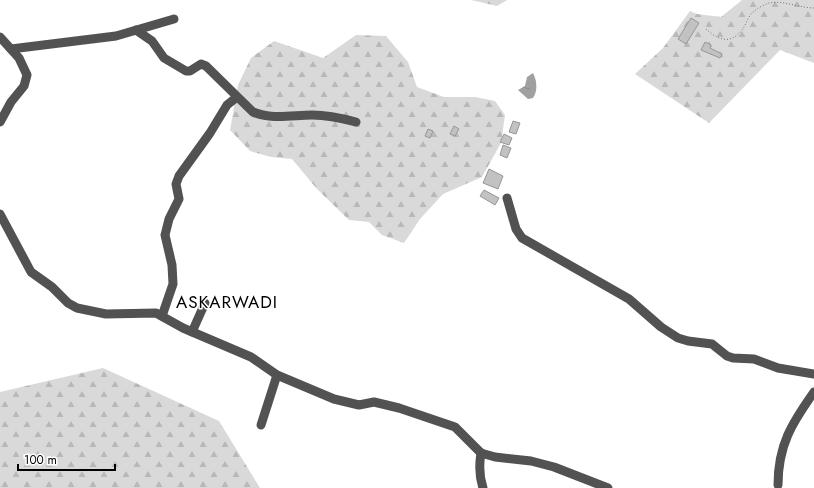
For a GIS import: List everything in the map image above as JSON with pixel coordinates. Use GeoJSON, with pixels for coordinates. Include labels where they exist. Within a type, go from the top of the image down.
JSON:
{"type":"FeatureCollection","features":[{"type":"Feature","properties":{"kind":"street"},"geometry":{"type":"LineString","coordinates":[[11,49],[116,36],[174,19]]}},
{"type":"Feature","properties":{"kind":"street"},"geometry":{"type":"LineString","coordinates":[[136,30],[152,42],[164,58],[186,71],[190,71],[201,64],[206,66],[253,112],[263,116],[337,116],[356,122]]}},
{"type":"Feature","properties":{"kind":"street"},"geometry":{"type":"LineString","coordinates":[[0,37],[19,58],[27,76],[24,86],[0,122]]}},
{"type":"Feature","properties":{"kind":"street"},"geometry":{"type":"LineString","coordinates":[[162,316],[173,284],[172,265],[165,235],[169,219],[179,199],[176,184],[179,176],[210,133],[227,104],[237,97]]}},
{"type":"Feature","properties":{"kind":"street"},"geometry":{"type":"LineString","coordinates":[[506,198],[516,229],[522,238],[629,299],[661,327],[678,338],[688,341],[714,344],[725,354],[733,358],[754,359],[778,368],[814,374]]}},
{"type":"Feature","properties":{"kind":"street"},"geometry":{"type":"LineString","coordinates":[[0,214],[31,272],[52,287],[68,302],[89,311],[106,314],[121,315],[143,312],[156,313],[192,332],[251,357],[277,375],[346,403],[359,405],[374,402],[446,423],[461,432],[472,446],[480,453],[495,457],[531,461],[554,467],[608,488]]}},
{"type":"Feature","properties":{"kind":"street"},"geometry":{"type":"LineString","coordinates":[[192,332],[205,303]]}},
{"type":"Feature","properties":{"kind":"street"},"geometry":{"type":"LineString","coordinates":[[261,425],[277,375]]}},
{"type":"Feature","properties":{"kind":"street"},"geometry":{"type":"LineString","coordinates":[[777,487],[780,456],[784,441],[793,422],[814,392]]}},
{"type":"Feature","properties":{"kind":"street"},"geometry":{"type":"LineString","coordinates":[[480,453],[480,481],[483,488]]}},
{"type":"Feature","properties":{"kind":"path"},"geometry":{"type":"LineString","coordinates":[[706,29],[716,38],[726,41],[736,36],[742,30],[750,15],[770,2],[777,1],[814,8]]}},
{"type":"Feature","properties":{"kind":"green space"},"geometry":{"type":"Polygon","coordinates":[[[471,0],[507,0],[497,6],[471,0]]]}},
{"type":"Feature","properties":{"kind":"green space"},"geometry":{"type":"Polygon","coordinates":[[[742,0],[814,0],[814,63],[780,50],[709,123],[635,74],[663,48],[690,11],[697,14],[721,17],[742,0]]]}},
{"type":"Feature","properties":{"kind":"green space"},"geometry":{"type":"Polygon","coordinates":[[[356,35],[386,36],[408,62],[417,87],[444,97],[475,97],[495,101],[505,115],[501,143],[482,177],[443,194],[420,219],[404,243],[382,235],[369,222],[349,220],[317,189],[292,159],[271,157],[250,151],[230,130],[238,85],[251,58],[274,41],[323,58],[356,35]]]}},
{"type":"Feature","properties":{"kind":"green space"},"geometry":{"type":"Polygon","coordinates":[[[103,368],[219,421],[260,488],[0,488],[0,392],[103,368]]]}},
{"type":"Feature","properties":{"kind":"water"},"geometry":{"type":"Polygon","coordinates":[[[533,73],[536,83],[536,92],[533,98],[528,99],[518,90],[525,86],[527,77],[533,73]]]}},
{"type":"Feature","properties":{"kind":"building"},"geometry":{"type":"Polygon","coordinates":[[[691,18],[699,23],[686,44],[678,39],[691,18]]]}},
{"type":"Feature","properties":{"kind":"building"},"geometry":{"type":"Polygon","coordinates":[[[705,42],[711,45],[710,48],[722,54],[720,58],[701,50],[705,42]]]}},
{"type":"Feature","properties":{"kind":"building"},"geometry":{"type":"Polygon","coordinates":[[[513,121],[520,123],[516,134],[509,132],[513,121]]]}},
{"type":"Feature","properties":{"kind":"building"},"geometry":{"type":"Polygon","coordinates":[[[454,126],[459,129],[455,136],[450,134],[454,126]]]}},
{"type":"Feature","properties":{"kind":"building"},"geometry":{"type":"Polygon","coordinates":[[[428,129],[433,131],[430,138],[425,136],[428,129]]]}},
{"type":"Feature","properties":{"kind":"building"},"geometry":{"type":"Polygon","coordinates":[[[504,134],[512,138],[509,145],[500,142],[504,134]]]}},
{"type":"Feature","properties":{"kind":"building"},"geometry":{"type":"Polygon","coordinates":[[[503,145],[511,148],[507,158],[500,155],[503,145]]]}},
{"type":"Feature","properties":{"kind":"building"},"geometry":{"type":"Polygon","coordinates":[[[489,169],[503,176],[498,189],[483,183],[489,169]]]}},
{"type":"Feature","properties":{"kind":"building"},"geometry":{"type":"Polygon","coordinates":[[[484,190],[499,198],[495,205],[480,196],[484,190]]]}},
{"type":"Feature","properties":{"kind":"district","name":"ASKARWADI"},"geometry":{"type":"Point","coordinates":[227,302]}}]}
